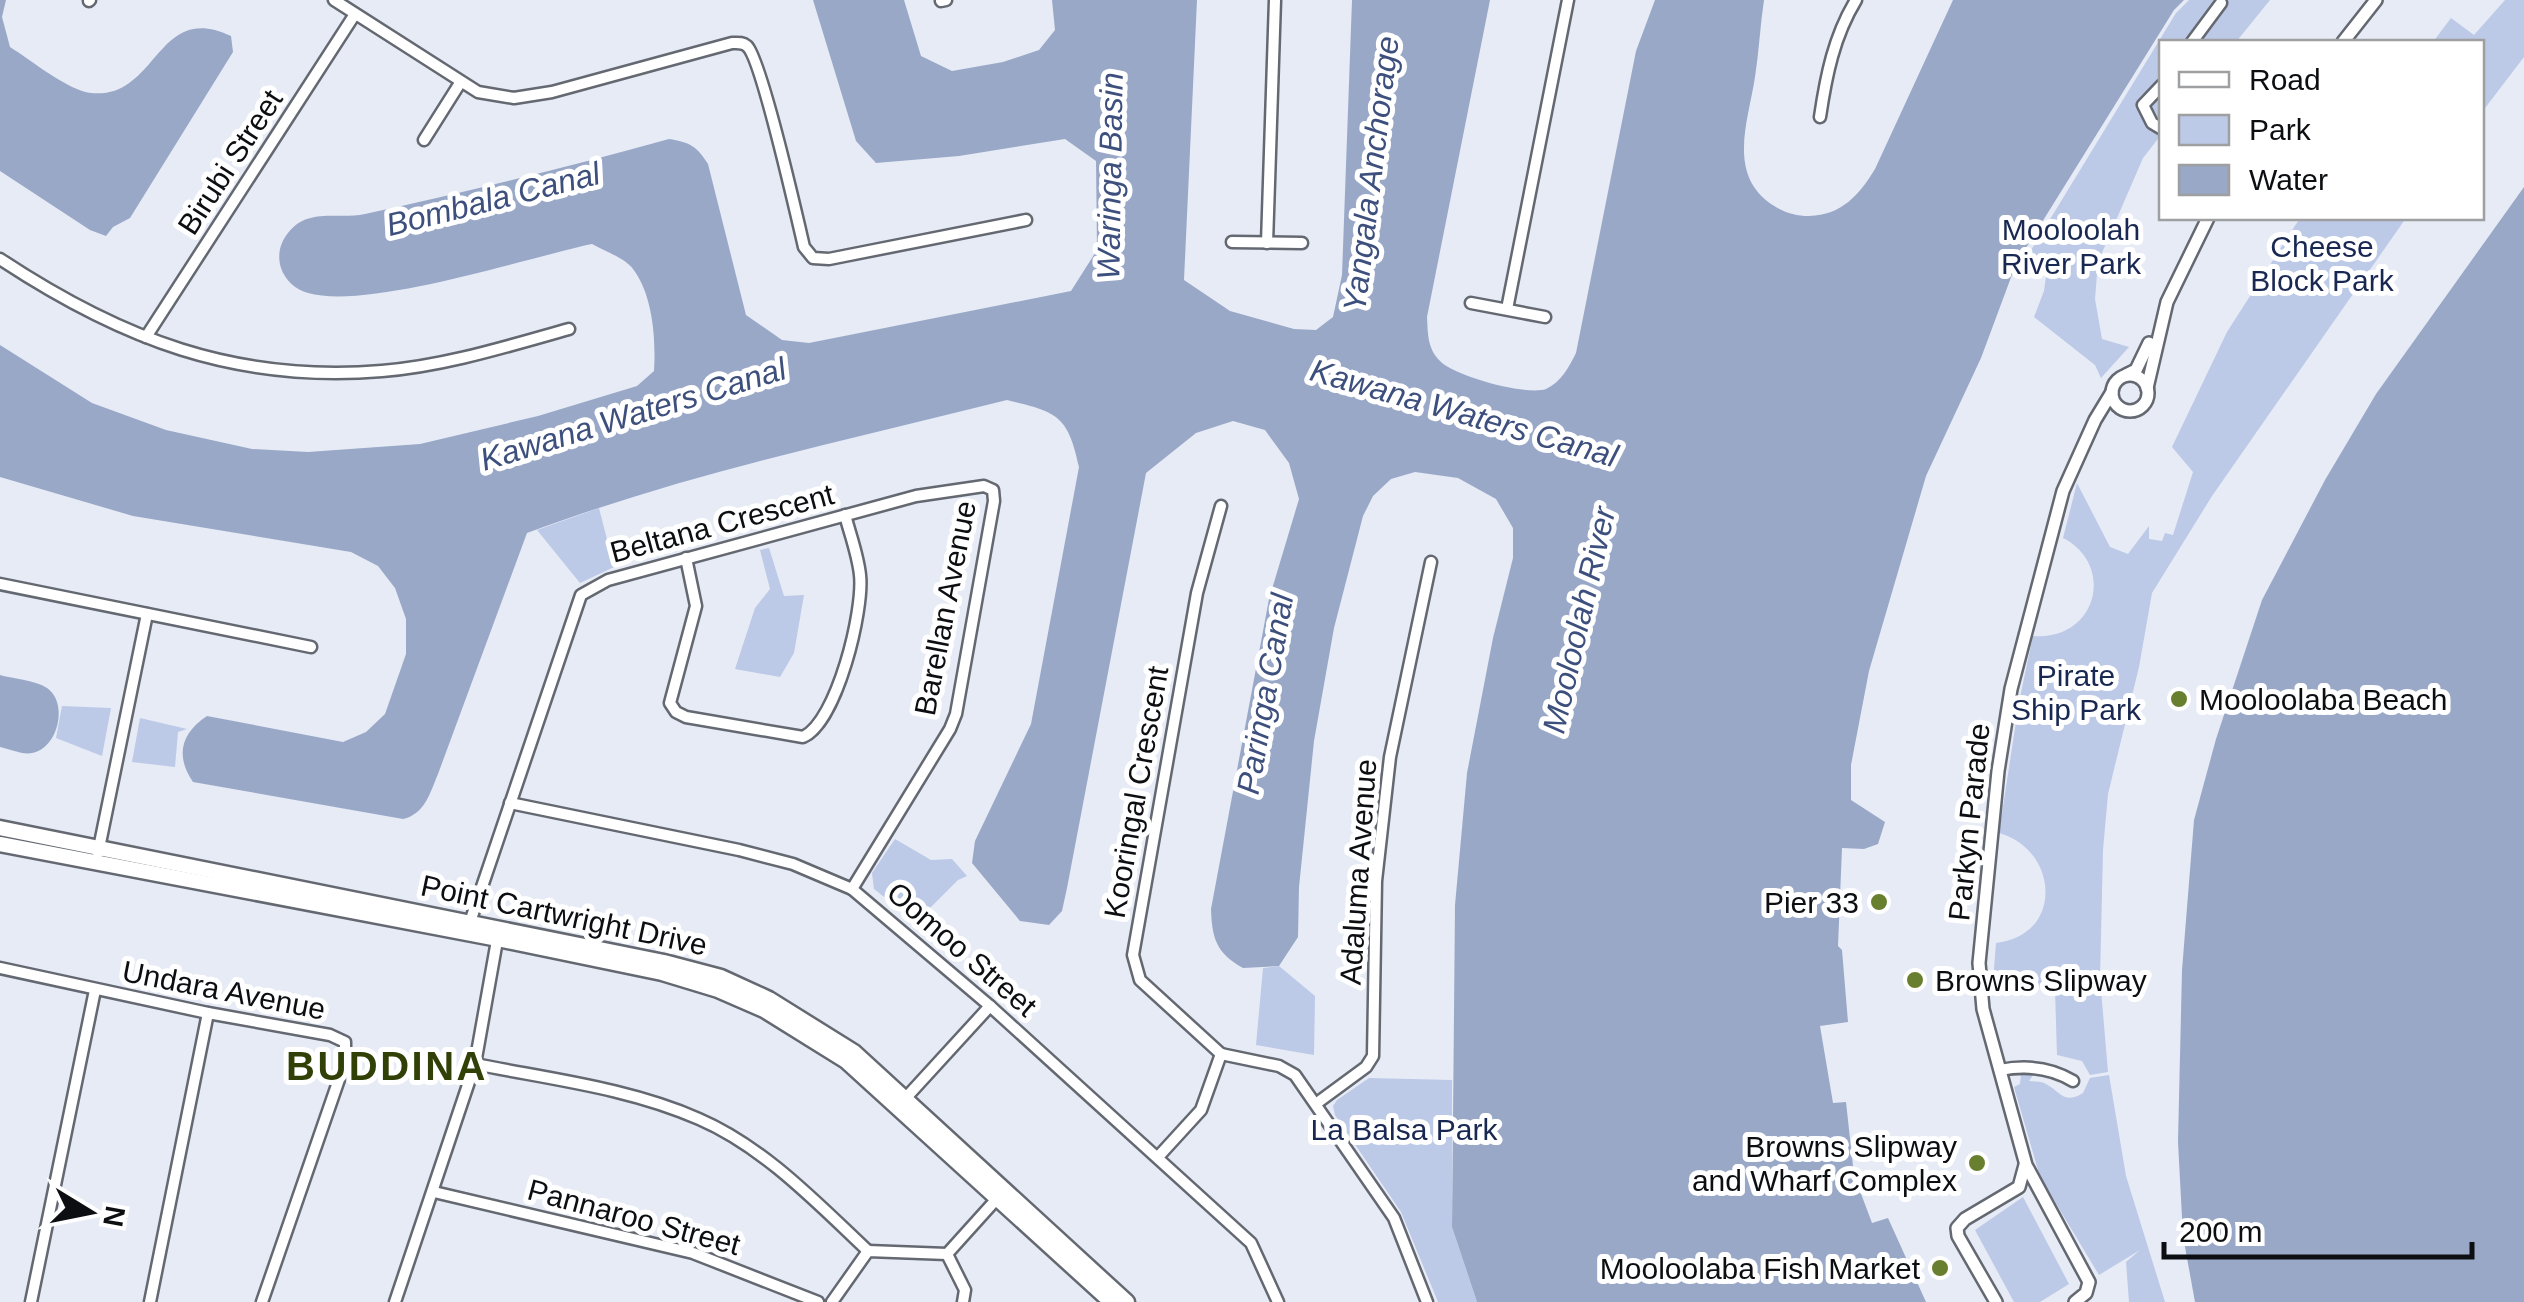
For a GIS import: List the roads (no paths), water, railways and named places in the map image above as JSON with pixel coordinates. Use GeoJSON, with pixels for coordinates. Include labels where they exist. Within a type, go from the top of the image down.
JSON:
{"type":"FeatureCollection","features":[{"type":"Feature","properties":{"kind":"main road","name":"Point Cartwright Drive"},"geometry":{"type":"LineString","coordinates":[[0,828],[97,855],[499,934],[664,962],[722,978],[769,999],[821,1030],[1127,1302]]}},
{"type":"Feature","properties":{"kind":"main road","name":"Point Cartwright Drive"},"geometry":{"type":"LineString","coordinates":[[0,844],[97,855]]}},
{"type":"Feature","properties":{"kind":"main road","name":"Point Cartwright Drive"},"geometry":{"type":"LineString","coordinates":[[1002,1194],[1111,1302]]}},
{"type":"Feature","properties":{"kind":"street"},"geometry":{"type":"LineString","coordinates":[[334,0],[478,92],[514,98],[552,92],[732,42],[743,43],[750,48],[766,94],[804,246],[812,258],[829,259],[1026,220]]}},
{"type":"Feature","properties":{"kind":"street"},"geometry":{"type":"LineString","coordinates":[[1267,243],[1275,0]]}},
{"type":"Feature","properties":{"kind":"street"},"geometry":{"type":"LineString","coordinates":[[1507,308],[1568,0]]}},
{"type":"Feature","properties":{"kind":"street"},"geometry":{"type":"LineString","coordinates":[[1820,117],[1826,77],[1844,18],[1856,0]]}},
{"type":"Feature","properties":{"kind":"street"},"geometry":{"type":"LineString","coordinates":[[2345,40],[2376,0]]}},
{"type":"Feature","properties":{"kind":"street"},"geometry":{"type":"LineString","coordinates":[[2193,40],[2221,3]]}},
{"type":"Feature","properties":{"kind":"street","name":"Birubi Street"},"geometry":{"type":"LineString","coordinates":[[146,337],[356,14]]}},
{"type":"Feature","properties":{"kind":"street"},"geometry":{"type":"LineString","coordinates":[[424,140],[460,82]]}},
{"type":"Feature","properties":{"kind":"street"},"geometry":{"type":"LineString","coordinates":[[2159,87],[2143,105],[2152,123],[2159,126]]}},
{"type":"Feature","properties":{"kind":"street"},"geometry":{"type":"LineString","coordinates":[[2124,410],[2116,404],[2112,392],[2116,382],[2138,365],[2207,220]]}},
{"type":"Feature","properties":{"kind":"street"},"geometry":{"type":"LineString","coordinates":[[1232,242],[1302,243]]}},
{"type":"Feature","properties":{"kind":"street"},"geometry":{"type":"LineString","coordinates":[[0,260],[128,332],[243,367],[308,374],[383,371],[425,365],[569,329]]}},
{"type":"Feature","properties":{"kind":"street"},"geometry":{"type":"LineString","coordinates":[[1471,303],[1545,316]]}},
{"type":"Feature","properties":{"kind":"street"},"geometry":{"type":"LineString","coordinates":[[2088,436],[2106,416],[2134,410],[2147,398],[2162,316]]}},
{"type":"Feature","properties":{"kind":"street"},"geometry":{"type":"LineString","coordinates":[[2126,376],[2138,377],[2147,388]]}},
{"type":"Feature","properties":{"kind":"street","name":"Parkyn Parade"},"geometry":{"type":"LineString","coordinates":[[2075,1302],[2086,1293],[2088,1279],[2038,1192],[2025,1161],[1983,1009],[1979,963],[2006,714],[2063,492],[2112,392]]}},
{"type":"Feature","properties":{"kind":"street","name":"Beltana Crescent"},"geometry":{"type":"LineString","coordinates":[[468,928],[581,595],[608,580],[845,515],[973,486],[993,490]]}},
{"type":"Feature","properties":{"kind":"street","name":"Barellan Avenue"},"geometry":{"type":"LineString","coordinates":[[852,889],[956,714],[993,490]]}},
{"type":"Feature","properties":{"kind":"street","name":"Kooringal Crescent"},"geometry":{"type":"LineString","coordinates":[[1221,506],[1197,594],[1133,954],[1140,980],[1221,1054]]}},
{"type":"Feature","properties":{"kind":"street"},"geometry":{"type":"LineString","coordinates":[[686,558],[696,606],[670,703],[686,717],[803,737],[814,730],[844,676],[861,582],[845,515]]}},
{"type":"Feature","properties":{"kind":"street","name":"Adaluma Avenue"},"geometry":{"type":"LineString","coordinates":[[1316,1103],[1366,1066],[1373,1056],[1376,881],[1390,757],[1431,562]]}},
{"type":"Feature","properties":{"kind":"street"},"geometry":{"type":"LineString","coordinates":[[0,584],[311,647]]}},
{"type":"Feature","properties":{"kind":"street"},"geometry":{"type":"LineString","coordinates":[[97,855],[147,614]]}},
{"type":"Feature","properties":{"kind":"street","name":"Oomoo Street"},"geometry":{"type":"LineString","coordinates":[[510,803],[739,850],[793,864],[852,889],[990,1006],[1250,1243],[1278,1302]]}},
{"type":"Feature","properties":{"kind":"street"},"geometry":{"type":"LineString","coordinates":[[398,1301],[475,1064],[499,934]]}},
{"type":"Feature","properties":{"kind":"street","name":"Undara Avenue"},"geometry":{"type":"LineString","coordinates":[[0,968],[330,1035],[345,1042],[345,1062],[262,1302]]}},
{"type":"Feature","properties":{"kind":"street"},"geometry":{"type":"LineString","coordinates":[[31,1302],[95,990]]}},
{"type":"Feature","properties":{"kind":"street"},"geometry":{"type":"LineString","coordinates":[[902,1102],[990,1006]]}},
{"type":"Feature","properties":{"kind":"street"},"geometry":{"type":"LineString","coordinates":[[150,1302],[208,1013]]}},
{"type":"Feature","properties":{"kind":"street"},"geometry":{"type":"LineString","coordinates":[[1158,1157],[1201,1110],[1221,1054],[1289,1070],[1394,1218],[1428,1302]]}},
{"type":"Feature","properties":{"kind":"street"},"geometry":{"type":"LineString","coordinates":[[475,1064],[617,1093],[700,1119],[728,1134],[804,1190],[868,1251],[947,1254],[1002,1194]]}},
{"type":"Feature","properties":{"kind":"street"},"geometry":{"type":"LineString","coordinates":[[2000,1070],[2050,1070],[2073,1081]]}},
{"type":"Feature","properties":{"kind":"street","name":"Parkyn Parade"},"geometry":{"type":"LineString","coordinates":[[2019,1186],[2025,1161]]}},
{"type":"Feature","properties":{"kind":"street"},"geometry":{"type":"LineString","coordinates":[[1996,1302],[1957,1228],[1964,1219],[2019,1186],[2038,1192]]}},
{"type":"Feature","properties":{"kind":"street","name":"Pannaroo Street"},"geometry":{"type":"LineString","coordinates":[[434,1192],[693,1252],[818,1302]]}},
{"type":"Feature","properties":{"kind":"street"},"geometry":{"type":"LineString","coordinates":[[832,1302],[868,1251]]}},
{"type":"Feature","properties":{"kind":"street"},"geometry":{"type":"LineString","coordinates":[[947,1254],[964,1290],[963,1302]]}},
{"type":"Feature","properties":{"kind":"water"},"geometry":{"type":"Polygon","coordinates":[[[0,0],[6,0],[2,17],[10,47],[60,81],[91,93],[113,91],[131,82],[171,40],[187,31],[206,28],[231,36],[233,52],[130,218],[106,236],[90,230],[0,171],[0,0]]]}},
{"type":"Feature","properties":{"kind":"water"},"geometry":{"type":"Polygon","coordinates":[[[813,0],[904,0],[921,56],[952,71],[1003,62],[1039,50],[1055,30],[1052,0],[1197,0],[1184,280],[1230,311],[1294,329],[1316,330],[1333,317],[1342,275],[1352,0],[1490,0],[1427,317],[1428,335],[1436,356],[1448,367],[1491,383],[1536,390],[1556,382],[1576,353],[1636,51],[1655,0],[1764,0],[1744,159],[1755,188],[1767,201],[1787,212],[1809,216],[1840,208],[1856,195],[1875,169],[1953,0],[2184,0],[2174,10],[2016,264],[1981,358],[1926,476],[1869,671],[1851,765],[1851,800],[1885,822],[1878,844],[1864,849],[1842,848],[1838,946],[1842,950],[1848,1022],[1820,1026],[1833,1103],[1846,1102],[1854,1175],[1872,1223],[1888,1218],[1926,1302],[1477,1302],[1452,1227],[1455,905],[1467,773],[1513,558],[1513,528],[1496,499],[1458,478],[1415,472],[1391,479],[1373,496],[1363,516],[1334,628],[1314,741],[1299,887],[1298,937],[1279,966],[1243,968],[1227,957],[1214,936],[1211,909],[1269,599],[1299,499],[1289,463],[1265,430],[1233,421],[1196,433],[1146,473],[1067,888],[1062,911],[1049,925],[1020,921],[972,863],[975,841],[1031,724],[1079,467],[1070,436],[1057,418],[1007,400],[705,476],[527,533],[432,788],[417,813],[403,819],[193,782],[184,763],[183,746],[191,730],[207,716],[343,742],[366,732],[385,714],[406,654],[406,619],[395,588],[378,566],[351,552],[133,516],[0,477],[0,345],[92,403],[166,430],[252,449],[308,452],[420,444],[538,416],[637,386],[654,371],[654,332],[645,292],[629,265],[592,244],[407,289],[335,296],[295,287],[283,272],[279,254],[288,233],[314,217],[355,215],[403,206],[669,139],[692,146],[708,164],[746,315],[782,340],[809,343],[1071,291],[1097,250],[1096,161],[1065,139],[959,156],[876,163],[856,141],[813,0]]]}},
{"type":"Feature","properties":{"kind":"water"},"geometry":{"type":"Polygon","coordinates":[[[2524,187],[2524,1302],[2195,1302],[2183,1236],[2178,1142],[2182,970],[2194,820],[2216,739],[2262,600],[2325,480],[2376,394],[2524,187]]]}},
{"type":"Feature","properties":{"kind":"water"},"geometry":{"type":"Polygon","coordinates":[[[0,675],[37,683],[54,695],[58,725],[41,750],[24,753],[0,747],[0,675]]]}},
{"type":"Feature","properties":{"kind":"place","name":"Mooloolaba Beach"},"geometry":{"type":"Point","coordinates":[2179,699]}},
{"type":"Feature","properties":{"kind":"place","name":"Pier 33"},"geometry":{"type":"Point","coordinates":[1879,902]}},
{"type":"Feature","properties":{"kind":"place","name":"Browns Slipway"},"geometry":{"type":"Point","coordinates":[1915,980]}},
{"type":"Feature","properties":{"kind":"place","name":"Browns Slipway and Wharf Complex"},"geometry":{"type":"Point","coordinates":[1977,1163]}},
{"type":"Feature","properties":{"kind":"place","name":"Mooloolaba Fish Market"},"geometry":{"type":"Point","coordinates":[1940,1268]}},
{"type":"Feature","properties":{"kind":"district","name":"BUDDINA"},"geometry":{"type":"Point","coordinates":[387,1066]}},
{"type":"Feature","properties":{"kind":"water label","name":"Yangala Anchorage"},"geometry":{"type":"Point","coordinates":[1371,174]}},
{"type":"Feature","properties":{"kind":"water label","name":"Waringa Basin"},"geometry":{"type":"Point","coordinates":[1110,176]}},
{"type":"Feature","properties":{"kind":"water label","name":"Bombala Canal"},"geometry":{"type":"Point","coordinates":[493,199]}},
{"type":"Feature","properties":{"kind":"water label","name":"Kawana Waters Canal"},"geometry":{"type":"Point","coordinates":[1464,413]}},
{"type":"Feature","properties":{"kind":"water label","name":"Kawana Waters Canal"},"geometry":{"type":"Point","coordinates":[633,414]}},
{"type":"Feature","properties":{"kind":"water label","name":"Mooloolah River"},"geometry":{"type":"Point","coordinates":[1579,620]}},
{"type":"Feature","properties":{"kind":"water label","name":"Paringa Canal"},"geometry":{"type":"Point","coordinates":[1265,694]}},
{"type":"Feature","properties":{"kind":"park label","name":"Mooloolah River Park"},"geometry":{"type":"Point","coordinates":[2071,246]}},
{"type":"Feature","properties":{"kind":"park label","name":"Cheese Block Park"},"geometry":{"type":"Point","coordinates":[2322,263]}},
{"type":"Feature","properties":{"kind":"park label","name":"Pirate Ship Park"},"geometry":{"type":"Point","coordinates":[2076,692]}},
{"type":"Feature","properties":{"kind":"park label","name":"La Balsa Park"},"geometry":{"type":"Point","coordinates":[1404,1129]}}]}
